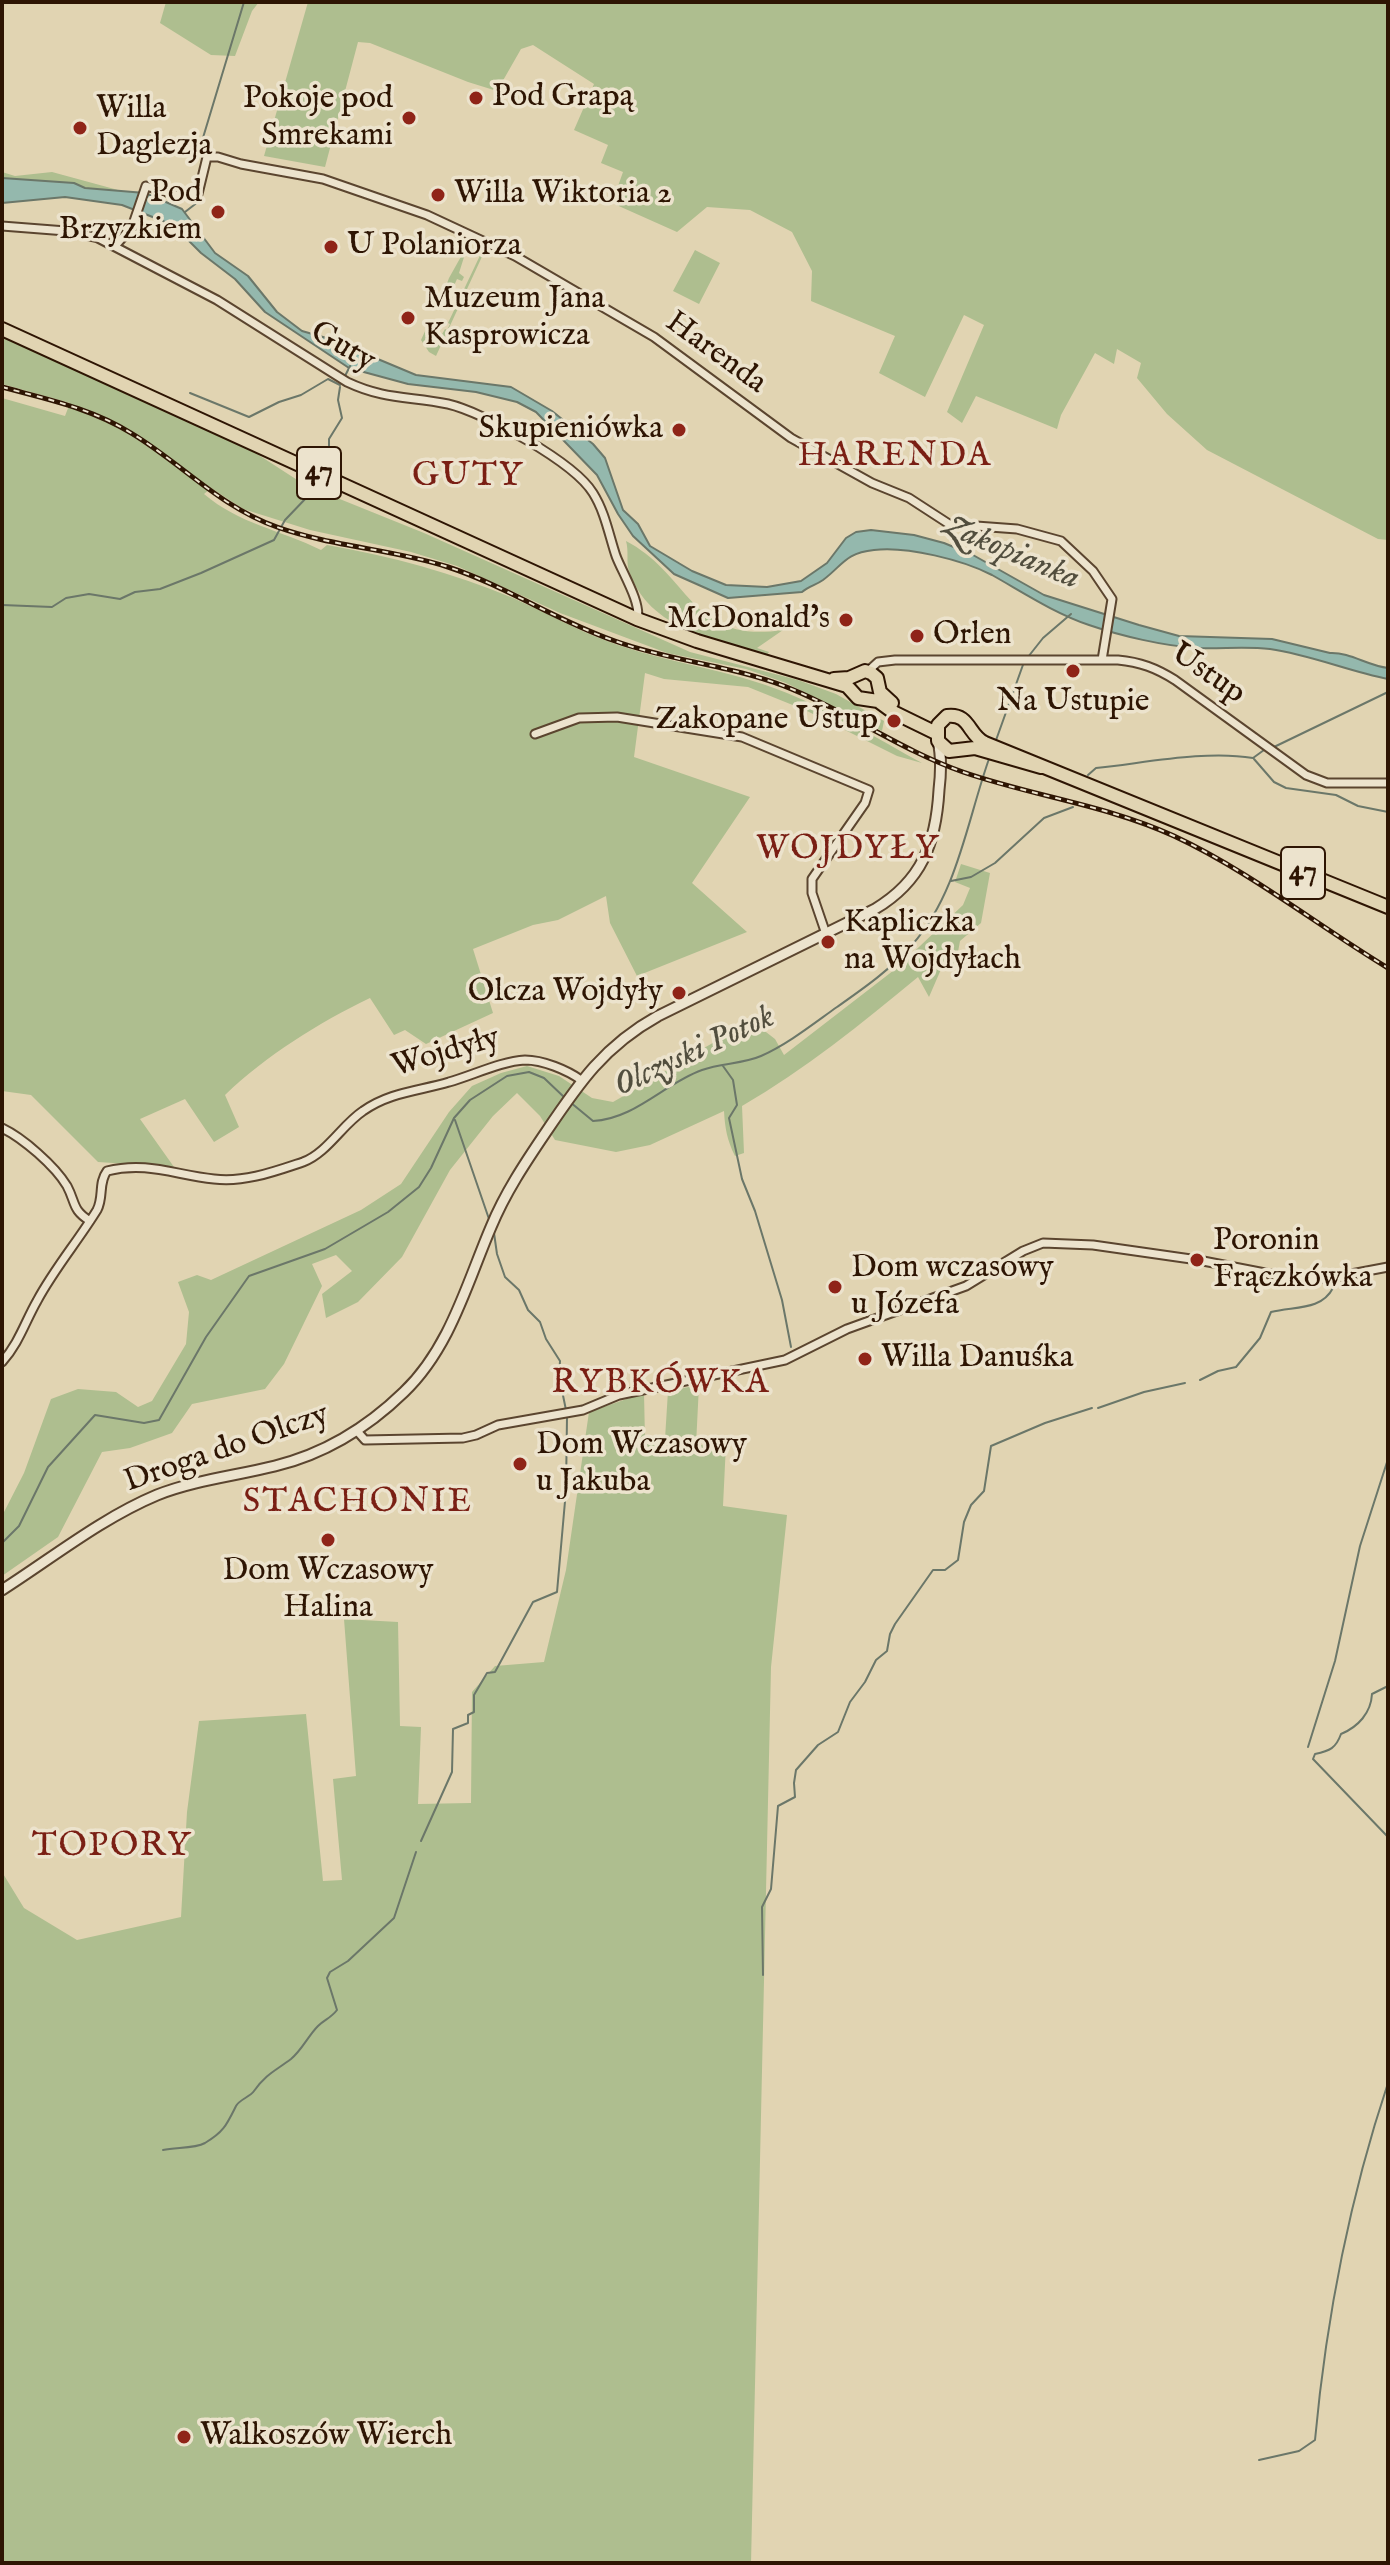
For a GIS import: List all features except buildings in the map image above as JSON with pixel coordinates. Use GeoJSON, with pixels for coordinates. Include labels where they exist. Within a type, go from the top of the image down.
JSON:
{"type":"FeatureCollection","features":[{"type":"Feature","properties":{"kind":"main road","name":"47"},"geometry":{"type":"LineString","coordinates":[[2,329],[637,619],[680,636],[827,679],[852,690],[858,698],[869,683]]}},
{"type":"Feature","properties":{"kind":"main road","name":"47"},"geometry":{"type":"LineString","coordinates":[[827,679],[869,683],[937,737],[951,752],[993,750]]}},
{"type":"Feature","properties":{"kind":"main road","name":"47"},"geometry":{"type":"LineString","coordinates":[[869,683],[894,704],[923,716],[941,719],[958,716],[968,722],[977,739],[993,750],[1388,907]]}},
{"type":"Feature","properties":{"kind":"main road"},"geometry":{"type":"LineString","coordinates":[[852,690],[869,683]]}},
{"type":"Feature","properties":{"kind":"main road"},"geometry":{"type":"LineString","coordinates":[[937,737],[941,719]]}},
{"type":"Feature","properties":{"kind":"main road"},"geometry":{"type":"LineString","coordinates":[[965,749],[971,741],[971,731]]}},
{"type":"Feature","properties":{"kind":"street","name":"Harenda"},"geometry":{"type":"LineString","coordinates":[[115,246],[132,227],[146,186],[185,197],[198,194],[207,157],[315,177],[427,215],[515,256],[654,337],[791,438],[872,483],[909,498],[949,524],[1017,529],[1064,543],[1093,571],[1111,597],[1102,660]]}},
{"type":"Feature","properties":{"kind":"street","name":"Guty"},"geometry":{"type":"LineString","coordinates":[[2,226],[83,234],[115,246],[217,300],[347,382],[370,393],[460,407],[560,459],[591,490],[600,506],[622,574],[638,607],[637,619]]}},
{"type":"Feature","properties":{"kind":"street","name":"Ustup"},"geometry":{"type":"LineString","coordinates":[[886,660],[1138,662],[1157,669],[1315,780],[1327,783],[1388,783]]}},
{"type":"Feature","properties":{"kind":"street"},"geometry":{"type":"LineString","coordinates":[[869,683],[886,660]]}},
{"type":"Feature","properties":{"kind":"street"},"geometry":{"type":"LineString","coordinates":[[869,683],[878,662],[886,660]]}},
{"type":"Feature","properties":{"kind":"street"},"geometry":{"type":"LineString","coordinates":[[535,734],[579,718],[617,717],[728,734],[869,790],[865,803],[812,879],[816,907],[826,934]]}},
{"type":"Feature","properties":{"kind":"street"},"geometry":{"type":"LineString","coordinates":[[578,1085],[607,1051],[637,1027],[884,904],[903,887],[916,872],[935,832],[942,764],[937,737]]}},
{"type":"Feature","properties":{"kind":"street"},"geometry":{"type":"LineString","coordinates":[[942,764],[951,752]]}},
{"type":"Feature","properties":{"kind":"street","name":"Wojdyły"},"geometry":{"type":"LineString","coordinates":[[90,1221],[102,1202],[102,1177],[107,1171],[147,1166],[214,1179],[250,1178],[306,1161],[319,1153],[344,1125],[364,1110],[397,1093],[445,1084],[525,1060],[566,1072],[578,1085]]}},
{"type":"Feature","properties":{"kind":"street","name":"Droga do Olczy"},"geometry":{"type":"LineString","coordinates":[[2,1590],[145,1501],[188,1485],[295,1460],[325,1448],[357,1431],[407,1389],[435,1354],[501,1204],[578,1085]]}},
{"type":"Feature","properties":{"kind":"street"},"geometry":{"type":"LineString","coordinates":[[2,1128],[16,1135],[59,1175],[68,1188],[77,1213],[90,1221],[48,1283],[20,1338],[2,1362]]}},
{"type":"Feature","properties":{"kind":"street"},"geometry":{"type":"LineString","coordinates":[[357,1431],[365,1440],[438,1440],[476,1435],[498,1425],[583,1410],[619,1395],[785,1360],[847,1329],[966,1286],[1023,1251],[1043,1243],[1109,1247],[1301,1280],[1388,1267]]}},
{"type":"Feature","properties":{"kind":"green space"},"geometry":{"type":"Polygon","coordinates":[[[166,2],[259,2],[252,11],[235,56],[211,55],[160,23],[166,2]]]}},
{"type":"Feature","properties":{"kind":"green space"},"geometry":{"type":"Polygon","coordinates":[[[308,2],[1388,2],[1388,540],[1378,539],[1207,450],[1167,414],[1137,378],[1141,363],[1117,349],[1114,364],[1095,353],[1061,415],[1057,429],[976,396],[962,423],[947,412],[984,325],[964,315],[925,397],[879,373],[895,336],[811,301],[812,271],[792,232],[750,210],[707,207],[677,232],[612,203],[623,172],[601,163],[608,145],[574,130],[594,84],[533,45],[521,49],[497,91],[370,43],[358,42],[325,167],[264,156],[308,2]]]}},
{"type":"Feature","properties":{"kind":"green space"},"geometry":{"type":"Polygon","coordinates":[[[2,172],[15,176],[52,172],[118,190],[85,188],[74,183],[2,178],[2,172]]]}},
{"type":"Feature","properties":{"kind":"green space"},"geometry":{"type":"Polygon","coordinates":[[[484,247],[436,356],[421,340],[426,329],[441,336],[447,330],[484,247]]]}},
{"type":"Feature","properties":{"kind":"green space"},"geometry":{"type":"Polygon","coordinates":[[[695,250],[720,263],[699,304],[673,291],[695,250]]]}},
{"type":"Feature","properties":{"kind":"green space"},"geometry":{"type":"Polygon","coordinates":[[[463,253],[459,273],[464,277],[462,281],[457,279],[447,301],[442,297],[463,253]]]}},
{"type":"Feature","properties":{"kind":"green space"},"geometry":{"type":"Polygon","coordinates":[[[2,337],[254,452],[305,485],[424,533],[690,652],[798,680],[836,694],[884,721],[882,731],[786,683],[746,669],[667,653],[560,613],[457,566],[411,552],[310,530],[243,509],[211,488],[204,494],[246,520],[321,550],[327,545],[351,549],[445,573],[513,598],[607,641],[765,685],[822,709],[922,763],[897,756],[805,710],[748,687],[664,679],[645,673],[634,757],[750,797],[692,883],[747,932],[637,976],[610,923],[606,896],[558,920],[533,925],[473,949],[493,1013],[426,1044],[405,1030],[394,1035],[370,998],[294,1041],[258,1066],[225,1095],[239,1127],[214,1142],[185,1099],[140,1119],[174,1167],[98,1162],[31,1095],[2,1091],[2,398],[65,416],[70,403],[2,384],[2,337]]]}},
{"type":"Feature","properties":{"kind":"green space"},"geometry":{"type":"Polygon","coordinates":[[[626,541],[648,555],[710,617],[728,627],[752,632],[783,630],[757,648],[769,652],[767,655],[686,630],[668,620],[639,591],[629,571],[626,541]]]}},
{"type":"Feature","properties":{"kind":"green space"},"geometry":{"type":"Polygon","coordinates":[[[961,864],[990,873],[981,923],[960,941],[956,963],[942,967],[929,997],[918,977],[811,1061],[742,1106],[744,1153],[735,1156],[727,1134],[724,1111],[650,1145],[616,1152],[555,1140],[540,1116],[517,1093],[493,1116],[450,1170],[402,1257],[358,1302],[326,1318],[322,1294],[352,1271],[336,1255],[312,1264],[322,1286],[284,1364],[265,1389],[192,1404],[172,1433],[130,1448],[102,1452],[58,1537],[2,1576],[2,1516],[24,1473],[51,1399],[78,1389],[116,1392],[138,1407],[152,1401],[186,1344],[189,1312],[178,1282],[197,1275],[211,1280],[361,1210],[401,1184],[449,1112],[472,1086],[501,1073],[527,1066],[559,1076],[592,1098],[613,1102],[753,1022],[775,1039],[784,1055],[898,967],[963,905],[970,888],[955,882],[961,864]]]}},
{"type":"Feature","properties":{"kind":"green space"},"geometry":{"type":"Polygon","coordinates":[[[699,1385],[696,1445],[726,1444],[723,1506],[787,1515],[771,1667],[751,2563],[2,2563],[2,1872],[24,1908],[77,1940],[181,1917],[187,1812],[199,1721],[306,1714],[323,1881],[342,1880],[333,1779],[356,1776],[344,1619],[398,1622],[400,1726],[421,1727],[418,1804],[471,1803],[472,1692],[495,1666],[544,1662],[566,1570],[589,1412],[644,1393],[645,1439],[665,1439],[668,1391],[699,1385]]]}},
{"type":"Feature","properties":{"kind":"water"},"geometry":{"type":"Polygon","coordinates":[[[2,178],[74,183],[85,188],[145,193],[182,209],[215,253],[248,276],[277,312],[302,331],[330,339],[416,375],[511,387],[552,411],[593,444],[605,458],[623,510],[638,524],[650,546],[692,571],[726,585],[767,587],[801,581],[827,563],[846,538],[856,532],[871,530],[914,535],[973,555],[1044,595],[1139,625],[1179,636],[1272,639],[1388,668],[1388,679],[1270,649],[1184,647],[1115,633],[1064,615],[980,569],[951,559],[902,550],[874,550],[857,554],[802,592],[728,598],[674,574],[633,536],[597,475],[536,412],[517,402],[476,392],[408,384],[349,368],[265,312],[235,279],[201,253],[173,225],[122,205],[65,197],[2,203],[2,178]]]}},
{"type":"Feature","properties":{"kind":"waterway"},"geometry":{"type":"LineString","coordinates":[[202,141],[244,2]]}},
{"type":"Feature","properties":{"kind":"waterway"},"geometry":{"type":"LineString","coordinates":[[185,212],[203,198]]}},
{"type":"Feature","properties":{"kind":"waterway"},"geometry":{"type":"LineString","coordinates":[[345,376],[350,366]]}},
{"type":"Feature","properties":{"kind":"waterway"},"geometry":{"type":"LineString","coordinates":[[190,393],[249,417],[301,395],[328,379],[340,385]]}},
{"type":"Feature","properties":{"kind":"waterway"},"geometry":{"type":"LineString","coordinates":[[321,467],[329,457],[329,439],[342,418],[338,400],[340,387]]}},
{"type":"Feature","properties":{"kind":"waterway"},"geometry":{"type":"LineString","coordinates":[[2,605],[52,607],[66,598],[89,594],[120,599],[135,592],[160,589],[201,573],[274,540],[285,520],[308,496],[314,479]]}},
{"type":"Feature","properties":{"kind":"waterway","name":"Olczyski Potok"},"geometry":{"type":"LineString","coordinates":[[1028,657],[1043,638],[1071,614]]}},
{"type":"Feature","properties":{"kind":"waterway","name":"Olczyski Potok"},"geometry":{"type":"LineString","coordinates":[[995,743],[1024,662]]}},
{"type":"Feature","properties":{"kind":"waterway"},"geometry":{"type":"LineString","coordinates":[[1274,747],[1388,692]]}},
{"type":"Feature","properties":{"kind":"waterway"},"geometry":{"type":"LineString","coordinates":[[1088,775],[1096,768],[1175,758],[1215,755],[1253,758],[1264,750]]}},
{"type":"Feature","properties":{"kind":"waterway","name":"Olczyski Potok"},"geometry":{"type":"LineString","coordinates":[[570,1102],[593,1121],[623,1114],[702,1070],[754,1059],[771,1051],[810,1027],[886,971],[928,925],[940,903],[960,855],[990,756]]}},
{"type":"Feature","properties":{"kind":"waterway"},"geometry":{"type":"LineString","coordinates":[[1254,759],[1274,782],[1286,788],[1336,795],[1358,806],[1388,812]]}},
{"type":"Feature","properties":{"kind":"waterway"},"geometry":{"type":"LineString","coordinates":[[951,881],[971,877],[995,863],[1044,818],[1073,807]]}},
{"type":"Feature","properties":{"kind":"waterway"},"geometry":{"type":"LineString","coordinates":[[723,1066],[733,1080],[737,1105],[729,1118],[742,1179],[782,1300],[791,1347]]}},
{"type":"Feature","properties":{"kind":"waterway","name":"Olczyski Potok"},"geometry":{"type":"LineString","coordinates":[[2,1543],[19,1526],[48,1467],[95,1415],[144,1423],[159,1420],[206,1337],[249,1276],[325,1249],[388,1212],[419,1187],[454,1118],[470,1100],[507,1076],[529,1072],[544,1078],[565,1098]]}},
{"type":"Feature","properties":{"kind":"waterway"},"geometry":{"type":"LineString","coordinates":[[455,1120],[489,1219]]}},
{"type":"Feature","properties":{"kind":"waterway"},"geometry":{"type":"LineString","coordinates":[[494,1233],[505,1277],[519,1290],[528,1310],[540,1322],[546,1339],[560,1361],[559,1376],[566,1410]]}},
{"type":"Feature","properties":{"kind":"waterway"},"geometry":{"type":"LineString","coordinates":[[1200,1380],[1236,1367],[1260,1338],[1271,1312],[1314,1304],[1333,1288],[1349,1282]]}},
{"type":"Feature","properties":{"kind":"waterway"},"geometry":{"type":"LineString","coordinates":[[1098,1408],[1144,1392],[1185,1383]]}},
{"type":"Feature","properties":{"kind":"waterway"},"geometry":{"type":"LineString","coordinates":[[763,1975],[762,1907],[771,1889],[778,1806],[795,1797],[796,1770],[818,1745],[838,1732],[850,1702],[876,1660],[887,1651],[895,1624],[933,1570],[945,1570],[958,1560],[964,1522],[971,1505],[984,1491],[991,1446],[1045,1423],[1092,1408]]}},
{"type":"Feature","properties":{"kind":"waterway"},"geometry":{"type":"LineString","coordinates":[[421,1841],[452,1772],[453,1729],[468,1723],[468,1715],[474,1712],[474,1695],[487,1673],[495,1672],[533,1602],[557,1592],[566,1490],[567,1417]]}},
{"type":"Feature","properties":{"kind":"waterway"},"geometry":{"type":"LineString","coordinates":[[1308,1747],[1335,1661],[1360,1546],[1388,1459]]}},
{"type":"Feature","properties":{"kind":"waterway"},"geometry":{"type":"LineString","coordinates":[[1388,1686],[1372,1694],[1369,1707],[1358,1723],[1341,1734],[1332,1748],[1315,1754],[1313,1759],[1388,1837]]}},
{"type":"Feature","properties":{"kind":"waterway"},"geometry":{"type":"LineString","coordinates":[[163,2150],[201,2145],[217,2135],[238,2104],[295,2055],[318,2026],[335,2013],[337,2010],[327,1978],[330,1972],[348,1961],[394,1918],[416,1852]]}},
{"type":"Feature","properties":{"kind":"waterway"},"geometry":{"type":"LineString","coordinates":[[1259,2460],[1299,2451],[1315,2440],[1341,2259],[1362,2170],[1388,2083]]}},
{"type":"Feature","properties":{"kind":"railway"},"geometry":{"type":"LineString","coordinates":[[2,387],[68,405],[116,424],[237,508],[277,527],[448,567],[615,641],[784,686],[917,753],[963,772],[1149,825],[1202,850],[1256,882],[1388,968]]}},
{"type":"Feature","properties":{"kind":"place","name":"Pod Grapą"},"geometry":{"type":"Point","coordinates":[476,98]}},
{"type":"Feature","properties":{"kind":"place","name":"Pokoje pod Smrekami"},"geometry":{"type":"Point","coordinates":[409,118]}},
{"type":"Feature","properties":{"kind":"place","name":"Willa Daglezja"},"geometry":{"type":"Point","coordinates":[80,128]}},
{"type":"Feature","properties":{"kind":"place","name":"Willa Wiktoria 2"},"geometry":{"type":"Point","coordinates":[438,195]}},
{"type":"Feature","properties":{"kind":"place","name":"Pod Brzyzkiem"},"geometry":{"type":"Point","coordinates":[218,212]}},
{"type":"Feature","properties":{"kind":"place","name":"U Polaniorza"},"geometry":{"type":"Point","coordinates":[331,247]}},
{"type":"Feature","properties":{"kind":"place","name":"Muzeum Jana Kasprowicza"},"geometry":{"type":"Point","coordinates":[408,318]}},
{"type":"Feature","properties":{"kind":"place","name":"Skupieniówka"},"geometry":{"type":"Point","coordinates":[679,430]}},
{"type":"Feature","properties":{"kind":"place","name":"McDonald's"},"geometry":{"type":"Point","coordinates":[846,620]}},
{"type":"Feature","properties":{"kind":"place","name":"Orlen"},"geometry":{"type":"Point","coordinates":[917,636]}},
{"type":"Feature","properties":{"kind":"place","name":"Na Ustupie"},"geometry":{"type":"Point","coordinates":[1073,671]}},
{"type":"Feature","properties":{"kind":"place","name":"Zakopane Ustup"},"geometry":{"type":"Point","coordinates":[894,721]}},
{"type":"Feature","properties":{"kind":"place","name":"Kapliczka na Wojdyłach"},"geometry":{"type":"Point","coordinates":[828,942]}},
{"type":"Feature","properties":{"kind":"place","name":"Olcza Wojdyły"},"geometry":{"type":"Point","coordinates":[679,993]}},
{"type":"Feature","properties":{"kind":"place","name":"Poronin Frączkówka"},"geometry":{"type":"Point","coordinates":[1197,1260]}},
{"type":"Feature","properties":{"kind":"place","name":"Dom wczasowy u Józefa"},"geometry":{"type":"Point","coordinates":[835,1287]}},
{"type":"Feature","properties":{"kind":"place","name":"Willa Danuśka"},"geometry":{"type":"Point","coordinates":[865,1359]}},
{"type":"Feature","properties":{"kind":"place","name":"Dom Wczasowy u Jakuba"},"geometry":{"type":"Point","coordinates":[520,1464]}},
{"type":"Feature","properties":{"kind":"place","name":"Dom Wczasowy Halina"},"geometry":{"type":"Point","coordinates":[328,1540]}},
{"type":"Feature","properties":{"kind":"place","name":"Walkoszów Wierch"},"geometry":{"type":"Point","coordinates":[184,2437]}},
{"type":"Feature","properties":{"kind":"district","name":"HARENDA"},"geometry":{"type":"Point","coordinates":[895,458]}},
{"type":"Feature","properties":{"kind":"district","name":"GUTY"},"geometry":{"type":"Point","coordinates":[468,478]}},
{"type":"Feature","properties":{"kind":"district","name":"WOJDYŁY"},"geometry":{"type":"Point","coordinates":[848,851]}},
{"type":"Feature","properties":{"kind":"district","name":"RYBKÓWKA"},"geometry":{"type":"Point","coordinates":[661,1385]}},
{"type":"Feature","properties":{"kind":"district","name":"STACHONIE"},"geometry":{"type":"Point","coordinates":[358,1504]}},
{"type":"Feature","properties":{"kind":"district","name":"TOPORY"},"geometry":{"type":"Point","coordinates":[112,1848]}},
{"type":"Feature","properties":{"kind":"water label","name":"Zakopianka"},"geometry":{"type":"Point","coordinates":[1011,554]}}]}
